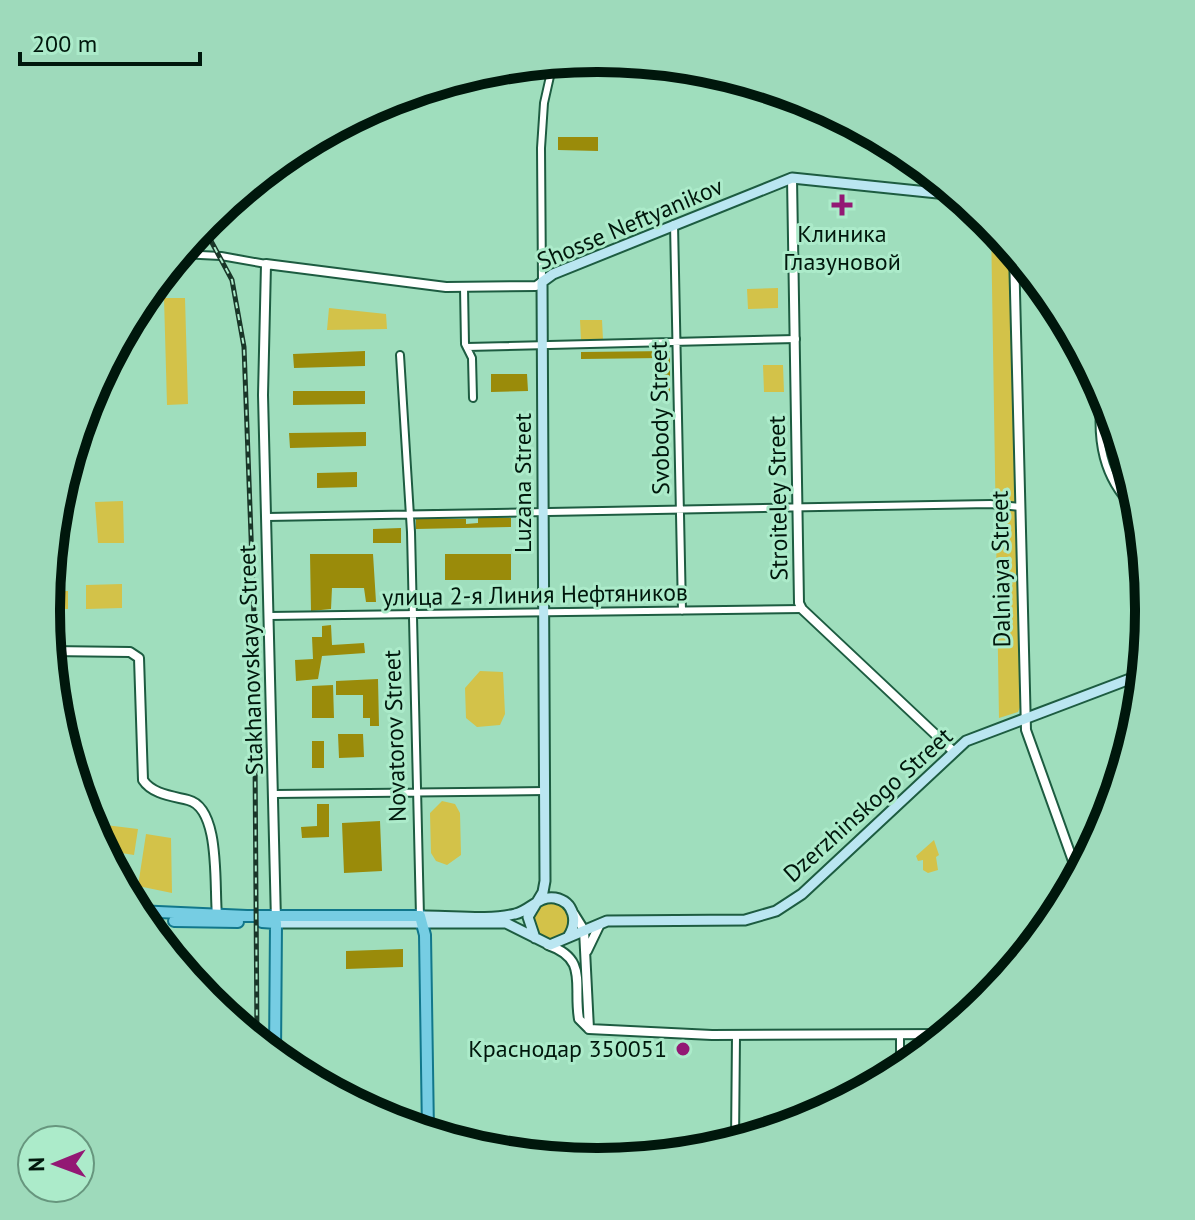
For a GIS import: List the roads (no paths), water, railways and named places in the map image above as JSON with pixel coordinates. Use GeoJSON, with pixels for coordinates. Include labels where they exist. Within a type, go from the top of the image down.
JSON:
{"type":"FeatureCollection","features":[{"type":"Feature","properties":{"kind":"main road","name":"Shosse Neftyanikov"},"geometry":{"type":"LineString","coordinates":[[542,282],[553,274],[792,178],[936,193]]}},
{"type":"Feature","properties":{"kind":"main road","name":"Luzana Street"},"geometry":{"type":"LineString","coordinates":[[535,904],[545,881],[542,282]]}},
{"type":"Feature","properties":{"kind":"main road","name":"Dzerzhinskogo Street"},"geometry":{"type":"LineString","coordinates":[[547,944],[558,944],[600,923],[745,920],[776,911],[808,889],[953,751],[974,737],[1130,679]]}},
{"type":"Feature","properties":{"kind":"main road"},"geometry":{"type":"LineString","coordinates":[[158,918],[422,919],[506,915],[544,899],[557,898],[573,913],[574,928],[568,937]]}},
{"type":"Feature","properties":{"kind":"main road"},"geometry":{"type":"LineString","coordinates":[[535,904],[528,922],[535,938]]}},
{"type":"Feature","properties":{"kind":"main road"},"geometry":{"type":"LineString","coordinates":[[153,912],[276,919]]}},
{"type":"Feature","properties":{"kind":"main road","name":"Stakhanovskaya Street"},"geometry":{"type":"LineString","coordinates":[[275,1040],[276,919]]}},
{"type":"Feature","properties":{"kind":"main road"},"geometry":{"type":"LineString","coordinates":[[422,919],[506,923],[547,944]]}},
{"type":"Feature","properties":{"kind":"main road","name":"Novatorov Street"},"geometry":{"type":"LineString","coordinates":[[422,919],[427,1120]]}},
{"type":"Feature","properties":{"kind":"main road"},"geometry":{"type":"LineString","coordinates":[[425,1119],[427,1114]]}},
{"type":"Feature","properties":{"kind":"street","name":"Luzana Street"},"geometry":{"type":"LineString","coordinates":[[542,282],[541,148],[544,103],[550,75]]}},
{"type":"Feature","properties":{"kind":"street","name":"Stroiteley Street"},"geometry":{"type":"LineString","coordinates":[[792,178],[802,609],[953,751]]}},
{"type":"Feature","properties":{"kind":"street","name":"Svobody Street"},"geometry":{"type":"LineString","coordinates":[[674,224],[682,611]]}},
{"type":"Feature","properties":{"kind":"street"},"geometry":{"type":"LineString","coordinates":[[194,255],[266,264]]}},
{"type":"Feature","properties":{"kind":"street","name":"Shosse Neftyanikov"},"geometry":{"type":"LineString","coordinates":[[266,264],[464,288],[536,286],[542,282]]}},
{"type":"Feature","properties":{"kind":"street","name":"Stakhanovskaya Street"},"geometry":{"type":"LineString","coordinates":[[266,264],[263,395],[276,919]]}},
{"type":"Feature","properties":{"kind":"street","name":"Dalniaya Street"},"geometry":{"type":"LineString","coordinates":[[1014,271],[1026,730],[1073,861]]}},
{"type":"Feature","properties":{"kind":"street"},"geometry":{"type":"LineString","coordinates":[[464,288],[473,398]]}},
{"type":"Feature","properties":{"kind":"street"},"geometry":{"type":"LineString","coordinates":[[467,347],[796,339]]}},
{"type":"Feature","properties":{"kind":"street","name":"Novatorov Street"},"geometry":{"type":"LineString","coordinates":[[400,355],[410,515],[422,919]]}},
{"type":"Feature","properties":{"kind":"street"},"geometry":{"type":"LineString","coordinates":[[1100,419],[1102,456],[1118,494],[1124,499]]}},
{"type":"Feature","properties":{"kind":"street"},"geometry":{"type":"LineString","coordinates":[[267,517],[1020,507]]}},
{"type":"Feature","properties":{"kind":"street","name":"улица 2-я Линия Нефтяников"},"geometry":{"type":"LineString","coordinates":[[269,616],[802,609]]}},
{"type":"Feature","properties":{"kind":"street"},"geometry":{"type":"LineString","coordinates":[[62,651],[130,652],[139,658],[143,780],[154,790],[194,801],[206,812],[211,828],[217,915]]}},
{"type":"Feature","properties":{"kind":"street"},"geometry":{"type":"LineString","coordinates":[[275,794],[545,791]]}},
{"type":"Feature","properties":{"kind":"street"},"geometry":{"type":"LineString","coordinates":[[573,913],[584,930],[589,1029]]}},
{"type":"Feature","properties":{"kind":"street"},"geometry":{"type":"LineString","coordinates":[[585,960],[600,923]]}},
{"type":"Feature","properties":{"kind":"street"},"geometry":{"type":"LineString","coordinates":[[547,944],[567,952],[573,960],[579,1019],[589,1029],[736,1036],[927,1034]]}},
{"type":"Feature","properties":{"kind":"street"},"geometry":{"type":"LineString","coordinates":[[900,1035],[900,1054]]}},
{"type":"Feature","properties":{"kind":"street"},"geometry":{"type":"LineString","coordinates":[[735,1129],[736,1036]]}},
{"type":"Feature","properties":{"kind":"railway"},"geometry":{"type":"LineString","coordinates":[[210,238],[232,280],[244,347],[254,616],[257,1025]]}},
{"type":"Feature","properties":{"kind":"place","name":"Клиника Глазуновой"},"geometry":{"type":"Point","coordinates":[842,205]}},
{"type":"Feature","properties":{"kind":"place","name":"Краснодар 350051"},"geometry":{"type":"Point","coordinates":[683,1049]}}]}
